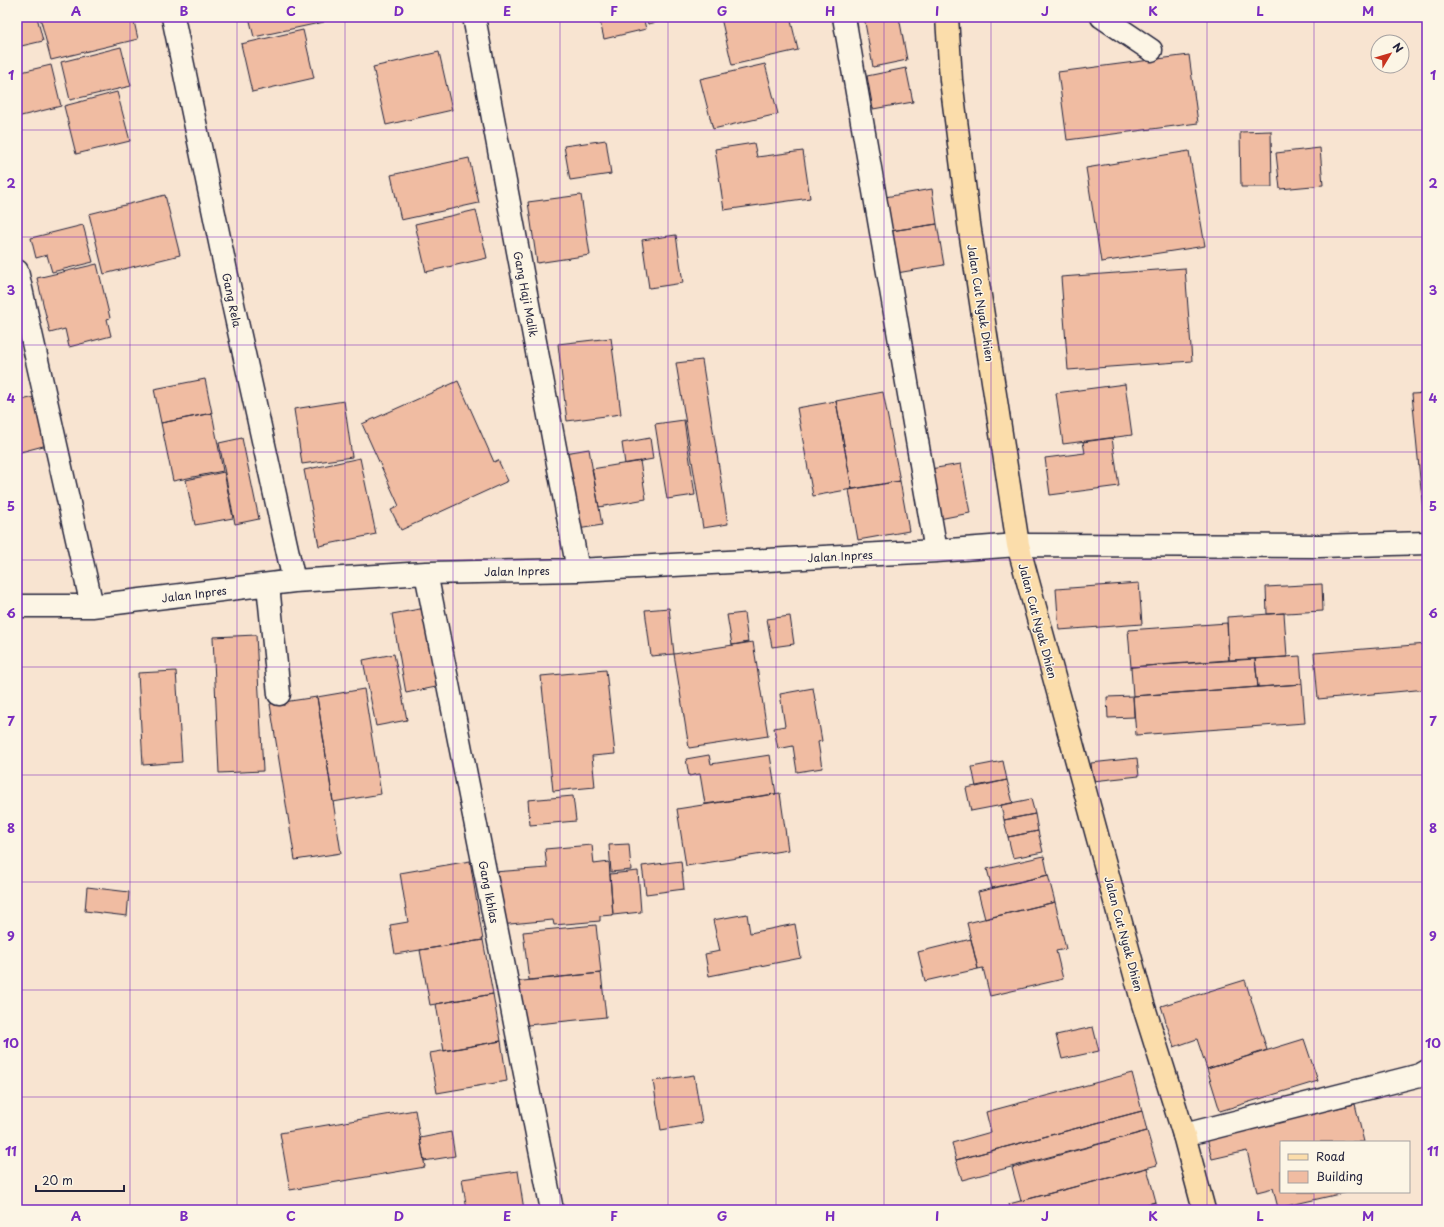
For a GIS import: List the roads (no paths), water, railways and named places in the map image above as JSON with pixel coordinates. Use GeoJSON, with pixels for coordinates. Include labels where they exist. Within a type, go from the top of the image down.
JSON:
{"type":"FeatureCollection","features":[{"type":"Feature","properties":{"kind":"main road","name":"Jalan Cut Nyak Dhien"},"geometry":{"type":"LineString","coordinates":[[947,17],[951,80],[969,224],[1018,545],[1143,1004],[1184,1135],[1204,1210]]}},
{"type":"Feature","properties":{"kind":"street","name":"Gang Rela"},"geometry":{"type":"LineString","coordinates":[[173,17],[231,295],[294,582]]}},
{"type":"Feature","properties":{"kind":"street","name":"Gang Haji Malik"},"geometry":{"type":"LineString","coordinates":[[474,17],[578,570]]}},
{"type":"Feature","properties":{"kind":"street"},"geometry":{"type":"LineString","coordinates":[[844,17],[936,551]]}},
{"type":"Feature","properties":{"kind":"street"},"geometry":{"type":"LineString","coordinates":[[1102,17],[1151,50]]}},
{"type":"Feature","properties":{"kind":"street"},"geometry":{"type":"LineString","coordinates":[[17,271],[92,606]]}},
{"type":"Feature","properties":{"kind":"street","name":"Jalan Inpres"},"geometry":{"type":"LineString","coordinates":[[17,606],[92,606],[294,582],[426,573],[578,570],[936,551],[1018,545],[1319,546],[1427,543]]}},
{"type":"Feature","properties":{"kind":"street","name":"Gang Ikhlas"},"geometry":{"type":"LineString","coordinates":[[426,573],[552,1210]]}},
{"type":"Feature","properties":{"kind":"street"},"geometry":{"type":"LineString","coordinates":[[268,585],[279,694]]}},
{"type":"Feature","properties":{"kind":"street"},"geometry":{"type":"LineString","coordinates":[[1184,1135],[1420,1075],[1427,1071]]}}]}
